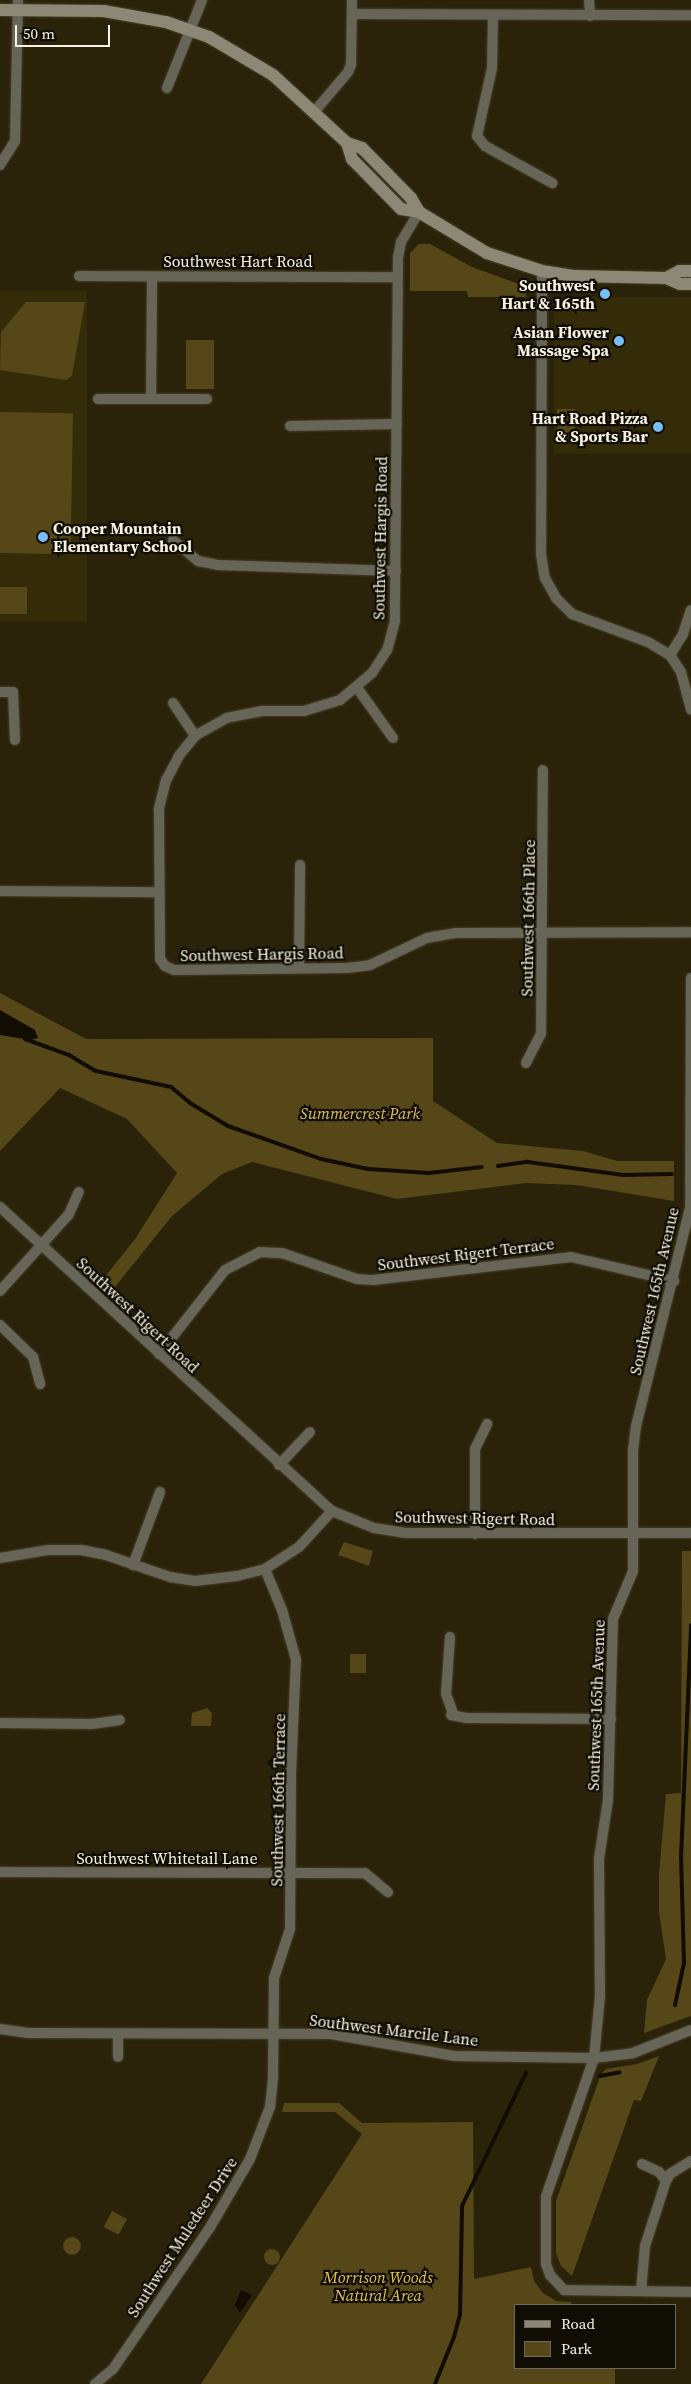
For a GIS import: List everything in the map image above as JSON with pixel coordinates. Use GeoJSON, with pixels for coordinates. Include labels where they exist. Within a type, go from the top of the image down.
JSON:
{"type":"FeatureCollection","features":[{"type":"Feature","properties":{"kind":"main road"},"geometry":{"type":"LineString","coordinates":[[0,10],[18,5],[104,11],[166,22],[192,30],[242,54],[273,75],[347,143],[362,148],[411,198],[419,212],[480,250],[542,271],[583,276],[666,278],[680,284],[691,284]]}},
{"type":"Feature","properties":{"kind":"main road"},"geometry":{"type":"LineString","coordinates":[[666,278],[679,271],[691,271]]}},
{"type":"Feature","properties":{"kind":"street"},"geometry":{"type":"LineString","coordinates":[[167,88],[192,30],[202,0]]}},
{"type":"Feature","properties":{"kind":"street"},"geometry":{"type":"LineString","coordinates":[[314,112],[348,72],[352,55],[352,0]]}},
{"type":"Feature","properties":{"kind":"street"},"geometry":{"type":"LineString","coordinates":[[590,0],[590,16]]}},
{"type":"Feature","properties":{"kind":"street"},"geometry":{"type":"LineString","coordinates":[[0,165],[15,142],[18,5]]}},
{"type":"Feature","properties":{"kind":"street"},"geometry":{"type":"LineString","coordinates":[[352,14],[493,16],[691,15]]}},
{"type":"Feature","properties":{"kind":"street"},"geometry":{"type":"LineString","coordinates":[[493,16],[492,68],[477,136],[485,146],[552,183]]}},
{"type":"Feature","properties":{"kind":"street","name":"Southwest Hargis Road"},"geometry":{"type":"LineString","coordinates":[[419,212],[401,242],[397,277],[395,621],[387,650],[358,689],[340,700],[304,711],[243,713],[210,726],[196,736],[180,756],[161,794],[158,948],[164,966],[174,970],[370,965],[427,938],[455,933],[691,932]]}},
{"type":"Feature","properties":{"kind":"street"},"geometry":{"type":"LineString","coordinates":[[542,271],[541,554],[546,578],[556,598],[572,614],[648,642],[670,655],[685,681],[691,710]]}},
{"type":"Feature","properties":{"kind":"street","name":"Southwest Hart Road"},"geometry":{"type":"LineString","coordinates":[[79,276],[397,277]]}},
{"type":"Feature","properties":{"kind":"street"},"geometry":{"type":"LineString","coordinates":[[151,399],[152,277]]}},
{"type":"Feature","properties":{"kind":"street"},"geometry":{"type":"LineString","coordinates":[[98,399],[207,399]]}},
{"type":"Feature","properties":{"kind":"street"},"geometry":{"type":"LineString","coordinates":[[290,426],[397,424]]}},
{"type":"Feature","properties":{"kind":"street"},"geometry":{"type":"LineString","coordinates":[[173,540],[198,561],[218,565],[396,571]]}},
{"type":"Feature","properties":{"kind":"street"},"geometry":{"type":"LineString","coordinates":[[670,655],[683,634],[691,610]]}},
{"type":"Feature","properties":{"kind":"street"},"geometry":{"type":"LineString","coordinates":[[358,689],[394,738]]}},
{"type":"Feature","properties":{"kind":"street"},"geometry":{"type":"LineString","coordinates":[[0,692],[14,692],[15,740]]}},
{"type":"Feature","properties":{"kind":"street"},"geometry":{"type":"LineString","coordinates":[[173,703],[196,736]]}},
{"type":"Feature","properties":{"kind":"street","name":"Southwest 166th Place"},"geometry":{"type":"LineString","coordinates":[[526,1063],[541,1034],[544,932],[543,770]]}},
{"type":"Feature","properties":{"kind":"street"},"geometry":{"type":"LineString","coordinates":[[299,968],[300,865]]}},
{"type":"Feature","properties":{"kind":"street"},"geometry":{"type":"LineString","coordinates":[[0,891],[158,892]]}},
{"type":"Feature","properties":{"kind":"street","name":"Southwest 165th Avenue"},"geometry":{"type":"LineString","coordinates":[[641,2291],[564,2290],[550,2275],[546,2264],[546,2197],[594,2058],[600,1996],[599,1859],[607,1816],[613,1619],[633,1572],[636,1426],[674,1281],[690,1208],[691,978]]}},
{"type":"Feature","properties":{"kind":"street"},"geometry":{"type":"LineString","coordinates":[[0,1291],[69,1214],[80,1192]]}},
{"type":"Feature","properties":{"kind":"street","name":"Southwest Rigert Road"},"geometry":{"type":"LineString","coordinates":[[0,1207],[279,1465],[332,1511],[386,1531],[475,1534],[633,1535],[691,1533]]}},
{"type":"Feature","properties":{"kind":"street","name":"Southwest Rigert Terrace"},"geometry":{"type":"LineString","coordinates":[[159,1354],[225,1270],[260,1252],[282,1253],[357,1279],[373,1280],[571,1258],[674,1281]]}},
{"type":"Feature","properties":{"kind":"street"},"geometry":{"type":"LineString","coordinates":[[0,1325],[33,1357],[40,1384]]}},
{"type":"Feature","properties":{"kind":"street"},"geometry":{"type":"LineString","coordinates":[[475,1534],[475,1449],[487,1424]]}},
{"type":"Feature","properties":{"kind":"street"},"geometry":{"type":"LineString","coordinates":[[279,1465],[310,1432]]}},
{"type":"Feature","properties":{"kind":"street"},"geometry":{"type":"LineString","coordinates":[[133,1565],[160,1492]]}},
{"type":"Feature","properties":{"kind":"street"},"geometry":{"type":"LineString","coordinates":[[0,1558],[48,1550],[81,1550],[195,1581],[265,1569],[299,1547],[332,1511]]}},
{"type":"Feature","properties":{"kind":"street","name":"Southwest 166th Terrace"},"geometry":{"type":"LineString","coordinates":[[265,1569],[282,1610],[296,1660],[290,1929],[274,1978],[271,2034]]}},
{"type":"Feature","properties":{"kind":"street"},"geometry":{"type":"LineString","coordinates":[[450,1637],[446,1694],[452,1714],[466,1718],[611,1719]]}},
{"type":"Feature","properties":{"kind":"street"},"geometry":{"type":"LineString","coordinates":[[0,1723],[92,1724],[120,1720]]}},
{"type":"Feature","properties":{"kind":"street","name":"Southwest Whitetail Lane"},"geometry":{"type":"LineString","coordinates":[[0,1872],[365,1873],[388,1892]]}},
{"type":"Feature","properties":{"kind":"street","name":"Southwest Marcile Lane"},"geometry":{"type":"LineString","coordinates":[[0,2029],[27,2033],[331,2034],[455,2056],[594,2058],[633,2054],[691,2030]]}},
{"type":"Feature","properties":{"kind":"street"},"geometry":{"type":"LineString","coordinates":[[118,2034],[118,2058]]}},
{"type":"Feature","properties":{"kind":"street","name":"Southwest Muledeer Drive"},"geometry":{"type":"LineString","coordinates":[[96,2384],[118,2362],[209,2229],[250,2159],[270,2107],[274,2076],[271,2034]]}},
{"type":"Feature","properties":{"kind":"street"},"geometry":{"type":"LineString","coordinates":[[691,2161],[677,2168],[666,2181],[645,2246],[641,2291],[691,2292]]}},
{"type":"Feature","properties":{"kind":"street"},"geometry":{"type":"LineString","coordinates":[[642,2164],[659,2172],[666,2181]]}},
{"type":"Feature","properties":{"kind":"shaded area","name":"Cooper Mountain Elementary School"},"geometry":{"type":"Polygon","coordinates":[[[0,291],[87,291],[87,622],[0,622],[0,291]]]}},
{"type":"Feature","properties":{"kind":"shaded area"},"geometry":{"type":"Polygon","coordinates":[[[554,297],[691,297],[691,454],[554,454],[554,297]]]}},
{"type":"Feature","properties":{"kind":"shaded area"},"geometry":{"type":"Polygon","coordinates":[[[0,1010],[35,1030],[38,1038],[30,1040],[0,1035],[0,1010]]]}},
{"type":"Feature","properties":{"kind":"shaded area"},"geometry":{"type":"Polygon","coordinates":[[[241,2290],[252,2295],[240,2313],[235,2305],[241,2290]]]}},
{"type":"Feature","properties":{"kind":"green space"},"geometry":{"type":"Polygon","coordinates":[[[419,244],[430,244],[472,267],[522,285],[527,297],[468,297],[467,291],[410,291],[410,253],[419,244]]]}},
{"type":"Feature","properties":{"kind":"green space"},"geometry":{"type":"Polygon","coordinates":[[[26,302],[85,302],[72,376],[66,380],[0,370],[1,332],[26,302]]]}},
{"type":"Feature","properties":{"kind":"green space"},"geometry":{"type":"Polygon","coordinates":[[[186,340],[214,340],[214,389],[186,389],[186,340]]]}},
{"type":"Feature","properties":{"kind":"green space"},"geometry":{"type":"Polygon","coordinates":[[[557,409],[575,409],[575,441],[557,441],[557,409]]]}},
{"type":"Feature","properties":{"kind":"green space"},"geometry":{"type":"Polygon","coordinates":[[[0,412],[73,413],[71,554],[0,553],[0,412]]]}},
{"type":"Feature","properties":{"kind":"green space"},"geometry":{"type":"Polygon","coordinates":[[[0,587],[27,587],[27,614],[0,614],[0,587]]]}},
{"type":"Feature","properties":{"kind":"green space","name":"Summercrest Park"},"geometry":{"type":"Polygon","coordinates":[[[0,993],[86,1039],[433,1038],[433,1101],[497,1143],[583,1151],[617,1161],[674,1161],[674,1201],[576,1185],[526,1183],[397,1199],[252,1162],[222,1174],[172,1216],[115,1287],[104,1278],[135,1239],[177,1173],[127,1119],[60,1088],[0,1151],[0,993]]]}},
{"type":"Feature","properties":{"kind":"green space"},"geometry":{"type":"Polygon","coordinates":[[[344,1542],[373,1551],[369,1566],[338,1555],[344,1542]]]}},
{"type":"Feature","properties":{"kind":"green space"},"geometry":{"type":"Polygon","coordinates":[[[682,1551],[691,1551],[691,2016],[644,2033],[647,2000],[666,1959],[659,1912],[659,1874],[666,1794],[681,1793],[682,1551]]]}},
{"type":"Feature","properties":{"kind":"green space"},"geometry":{"type":"Polygon","coordinates":[[[350,1654],[366,1654],[366,1673],[350,1673],[350,1654]]]}},
{"type":"Feature","properties":{"kind":"green space"},"geometry":{"type":"Polygon","coordinates":[[[207,1708],[212,1713],[211,1726],[191,1726],[192,1713],[207,1708]]]}},
{"type":"Feature","properties":{"kind":"green space"},"geometry":{"type":"Polygon","coordinates":[[[659,2056],[641,2101],[634,2100],[572,2276],[561,2266],[556,2253],[556,2201],[601,2074],[606,2069],[637,2064],[659,2056]]]}},
{"type":"Feature","properties":{"kind":"green space","name":"Morrison Woods Natural Area"},"geometry":{"type":"Polygon","coordinates":[[[284,2103],[339,2103],[362,2123],[473,2122],[474,2279],[531,2267],[534,2281],[543,2293],[556,2301],[571,2302],[571,2304],[514,2304],[514,2369],[615,2369],[615,2384],[201,2384],[362,2134],[335,2112],[282,2112],[284,2103]]]}},
{"type":"Feature","properties":{"kind":"green space"},"geometry":{"type":"Polygon","coordinates":[[[112,2211],[127,2219],[119,2235],[104,2227],[112,2211]]]}},
{"type":"Feature","properties":{"kind":"green space"},"geometry":{"type":"Polygon","coordinates":[[[72,2237],[80,2242],[81,2246],[76,2254],[72,2255],[64,2250],[63,2246],[68,2238],[72,2237]]]}},
{"type":"Feature","properties":{"kind":"green space"},"geometry":{"type":"Polygon","coordinates":[[[272,2249],[278,2251],[280,2257],[278,2263],[272,2265],[266,2263],[264,2257],[266,2251],[272,2249]]]}},
{"type":"Feature","properties":{"kind":"waterway"},"geometry":{"type":"LineString","coordinates":[[25,1039],[69,1055],[96,1071],[171,1087],[190,1103],[228,1126],[321,1159],[368,1169],[429,1173],[482,1167]]}},
{"type":"Feature","properties":{"kind":"waterway"},"geometry":{"type":"LineString","coordinates":[[498,1166],[528,1162],[623,1175],[672,1174]]}},
{"type":"Feature","properties":{"kind":"waterway"},"geometry":{"type":"LineString","coordinates":[[675,2005],[684,1963],[681,1857],[691,1625]]}},
{"type":"Feature","properties":{"kind":"waterway"},"geometry":{"type":"LineString","coordinates":[[600,2076],[620,2072]]}},
{"type":"Feature","properties":{"kind":"waterway"},"geometry":{"type":"LineString","coordinates":[[435,2384],[454,2337],[460,2314],[462,2206],[526,2073]]}},
{"type":"Feature","properties":{"kind":"place","name":"Southwest Hart & 165th"},"geometry":{"type":"Point","coordinates":[605,294]}},
{"type":"Feature","properties":{"kind":"place","name":"Asian Flower Massage Spa"},"geometry":{"type":"Point","coordinates":[619,341]}},
{"type":"Feature","properties":{"kind":"place","name":"Hart Road Pizza & Sports Bar"},"geometry":{"type":"Point","coordinates":[658,427]}},
{"type":"Feature","properties":{"kind":"place","name":"Cooper Mountain Elementary School"},"geometry":{"type":"Point","coordinates":[43,537]}}]}
